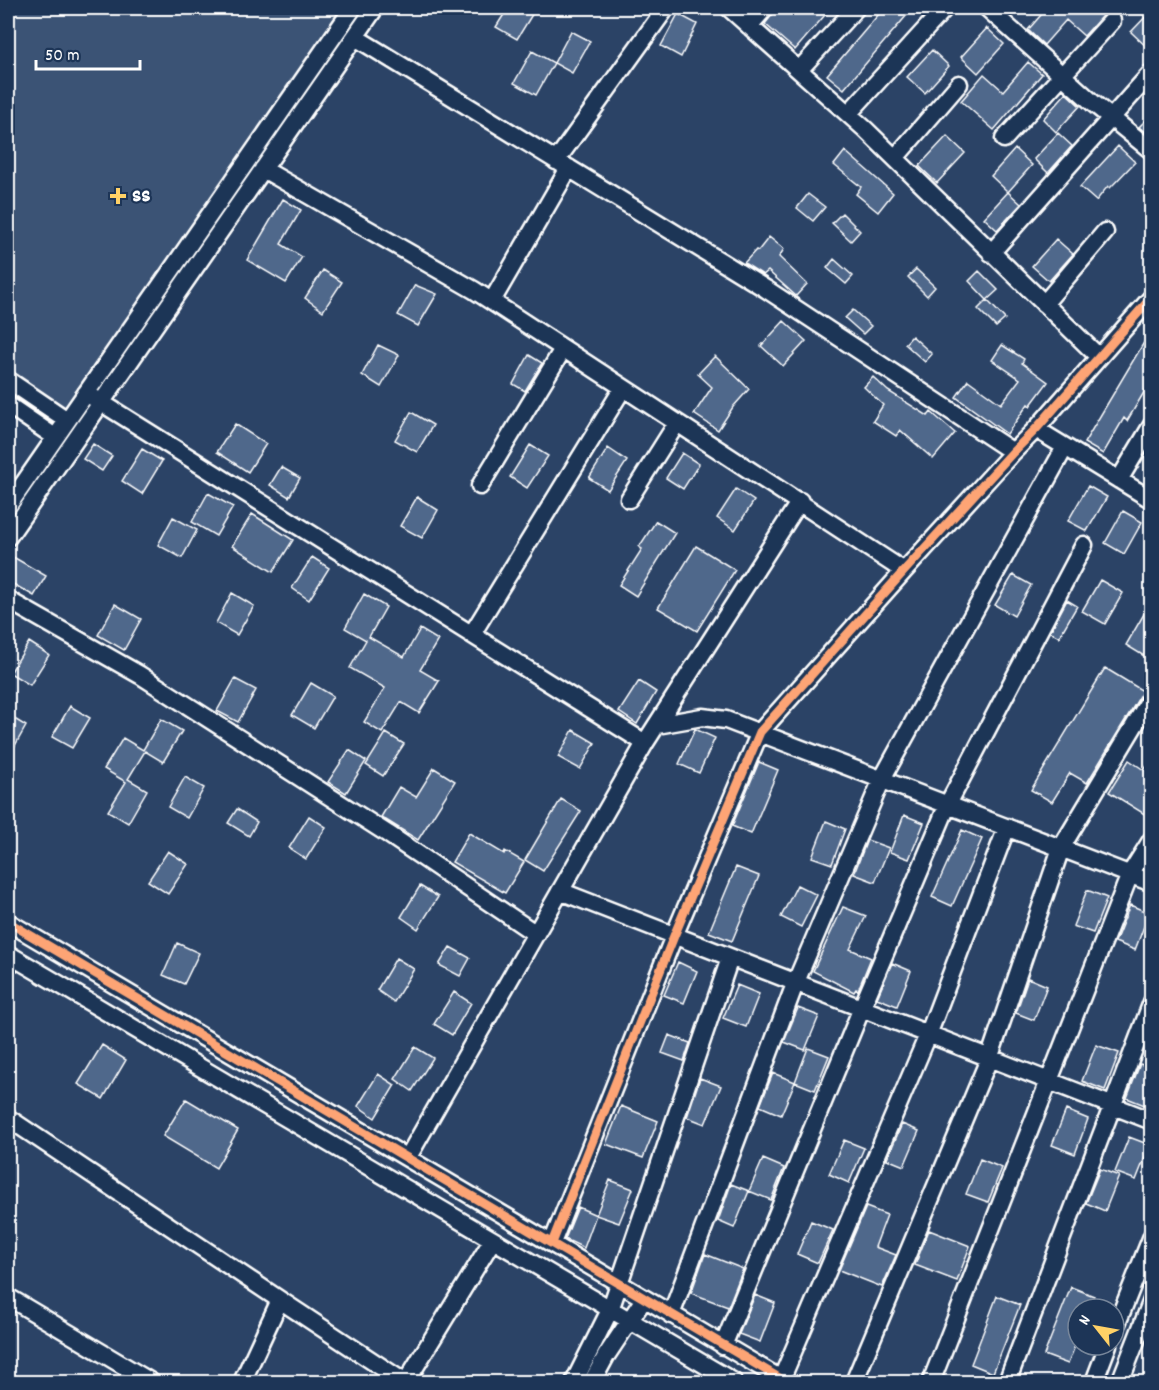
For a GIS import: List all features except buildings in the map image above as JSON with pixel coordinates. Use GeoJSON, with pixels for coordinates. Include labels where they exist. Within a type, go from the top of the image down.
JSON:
{"type":"FeatureCollection","features":[{"type":"Feature","properties":{"kind":"street"},"geometry":{"type":"LineString","coordinates":[[8,506],[353,8]]}},
{"type":"Feature","properties":{"kind":"street"},"geometry":{"type":"LineString","coordinates":[[8,537],[375,8]]}},
{"type":"Feature","properties":{"kind":"street"},"geometry":{"type":"LineString","coordinates":[[492,302],[563,164],[666,8]]}},
{"type":"Feature","properties":{"kind":"street"},"geometry":{"type":"LineString","coordinates":[[729,8],[895,158],[1099,357]]}},
{"type":"Feature","properties":{"kind":"street"},"geometry":{"type":"LineString","coordinates":[[749,26],[765,8]]}},
{"type":"Feature","properties":{"kind":"street"},"geometry":{"type":"LineString","coordinates":[[799,70],[856,8]]}},
{"type":"Feature","properties":{"kind":"street"},"geometry":{"type":"LineString","coordinates":[[848,114],[945,8]]}},
{"type":"Feature","properties":{"kind":"street"},"geometry":{"type":"LineString","coordinates":[[987,8],[1111,118],[1152,151]]}},
{"type":"Feature","properties":{"kind":"street"},"geometry":{"type":"LineString","coordinates":[[1004,139],[1112,21]]}},
{"type":"Feature","properties":{"kind":"street"},"geometry":{"type":"LineString","coordinates":[[355,37],[766,289],[1013,452]]}},
{"type":"Feature","properties":{"kind":"street"},"geometry":{"type":"LineString","coordinates":[[991,253],[1152,72]]}},
{"type":"Feature","properties":{"kind":"street"},"geometry":{"type":"LineString","coordinates":[[895,158],[959,84]]}},
{"type":"Feature","properties":{"kind":"street"},"geometry":{"type":"LineString","coordinates":[[263,170],[438,268],[800,501],[904,571]]}},
{"type":"Feature","properties":{"kind":"street"},"geometry":{"type":"LineString","coordinates":[[1044,304],[1105,232]]}},
{"type":"Feature","properties":{"kind":"street"},"geometry":{"type":"LineString","coordinates":[[552,1243],[674,936],[760,732],[904,571],[1036,429],[1152,297]]}},
{"type":"Feature","properties":{"kind":"street"},"geometry":{"type":"LineString","coordinates":[[480,486],[563,349]]}},
{"type":"Feature","properties":{"kind":"street"},"geometry":{"type":"LineString","coordinates":[[8,380],[67,420]]}},
{"type":"Feature","properties":{"kind":"street"},"geometry":{"type":"LineString","coordinates":[[472,634],[623,388]]}},
{"type":"Feature","properties":{"kind":"street"},"geometry":{"type":"LineString","coordinates":[[86,393],[645,743]]}},
{"type":"Feature","properties":{"kind":"street"},"geometry":{"type":"LineString","coordinates":[[8,405],[56,437]]}},
{"type":"Feature","properties":{"kind":"street"},"geometry":{"type":"LineString","coordinates":[[629,499],[677,423]]}},
{"type":"Feature","properties":{"kind":"street"},"geometry":{"type":"LineString","coordinates":[[1119,480],[1152,425]]}},
{"type":"Feature","properties":{"kind":"street"},"geometry":{"type":"LineString","coordinates":[[1036,429],[1152,500]]}},
{"type":"Feature","properties":{"kind":"street"},"geometry":{"type":"LineString","coordinates":[[671,1315],[795,984],[882,779],[1065,447]]}},
{"type":"Feature","properties":{"kind":"street"},"geometry":{"type":"LineString","coordinates":[[408,1157],[645,743],[800,501]]}},
{"type":"Feature","properties":{"kind":"street"},"geometry":{"type":"LineString","coordinates":[[723,1346],[948,804],[1084,545]]}},
{"type":"Feature","properties":{"kind":"street"},"geometry":{"type":"LineString","coordinates":[[8,600],[140,675],[388,834],[536,934]]}},
{"type":"Feature","properties":{"kind":"street"},"geometry":{"type":"LineString","coordinates":[[854,1383],[989,1059],[1061,848],[1152,696]]}},
{"type":"Feature","properties":{"kind":"street"},"geometry":{"type":"LineString","coordinates":[[657,725],[702,717],[726,720],[1152,883]]}},
{"type":"Feature","properties":{"kind":"street"},"geometry":{"type":"LineString","coordinates":[[8,922],[783,1381],[928,1035],[1007,827]]}},
{"type":"Feature","properties":{"kind":"street"},"geometry":{"type":"LineString","coordinates":[[931,1383],[1130,874],[1152,839]]}},
{"type":"Feature","properties":{"kind":"street"},"geometry":{"type":"LineString","coordinates":[[560,891],[861,1010],[1152,1121]]}},
{"type":"Feature","properties":{"kind":"street"},"geometry":{"type":"LineString","coordinates":[[8,954],[734,1383]]}},
{"type":"Feature","properties":{"kind":"street"},"geometry":{"type":"LineString","coordinates":[[574,1383],[610,1310],[730,958]]}},
{"type":"Feature","properties":{"kind":"street"},"geometry":{"type":"LineString","coordinates":[[1007,1383],[1152,1002]]}},
{"type":"Feature","properties":{"kind":"street"},"geometry":{"type":"LineString","coordinates":[[8,1118],[405,1383],[492,1241]]}},
{"type":"Feature","properties":{"kind":"street"},"geometry":{"type":"LineString","coordinates":[[1126,1301],[1152,1236]]}},
{"type":"Feature","properties":{"kind":"street"},"geometry":{"type":"LineString","coordinates":[[8,1298],[151,1383]]}},
{"type":"Feature","properties":{"kind":"street"},"geometry":{"type":"LineString","coordinates":[[592,1383],[606,1356],[644,1299]]}},
{"type":"Feature","properties":{"kind":"street"},"geometry":{"type":"LineString","coordinates":[[242,1383],[280,1300]]}},
{"type":"Feature","properties":{"kind":"street"},"geometry":{"type":"LineString","coordinates":[[1120,1383],[1152,1300]]}},
{"type":"Feature","properties":{"kind":"street"},"geometry":{"type":"LineString","coordinates":[[1094,1383],[1104,1357]]}},
{"type":"Feature","properties":{"kind":"shaded area","name":"ss"},"geometry":{"type":"Polygon","coordinates":[[[8,8],[363,8],[55,437],[8,385],[8,8]]]}},
{"type":"Feature","properties":{"kind":"cycle path"},"geometry":{"type":"LineString","coordinates":[[552,1243],[674,936],[760,732],[904,571],[1036,429],[1152,297]]}},
{"type":"Feature","properties":{"kind":"cycle path"},"geometry":{"type":"LineString","coordinates":[[8,922],[786,1382]]}},
{"type":"Feature","properties":{"kind":"place","name":"ss"},"geometry":{"type":"Point","coordinates":[118,196]}}]}
